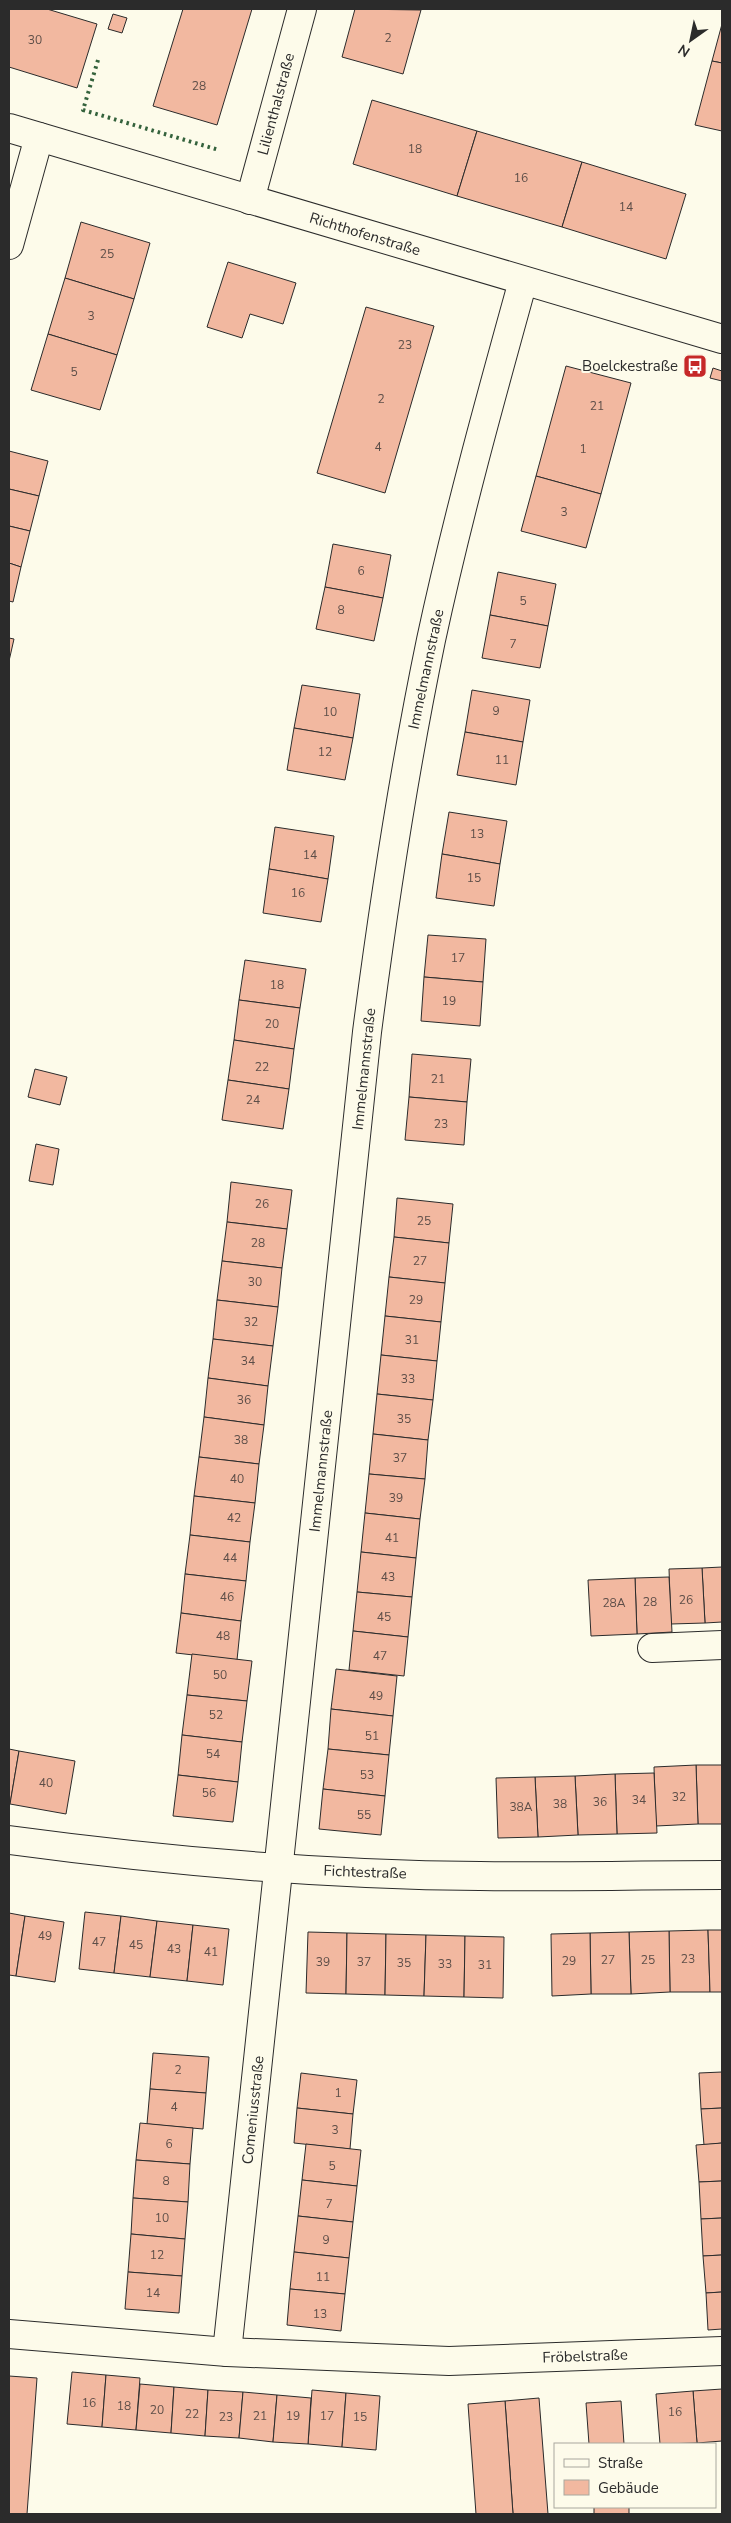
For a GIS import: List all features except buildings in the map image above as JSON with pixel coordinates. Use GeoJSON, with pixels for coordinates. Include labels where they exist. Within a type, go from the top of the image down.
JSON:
{"type":"FeatureCollection","features":[{"type":"Feature","properties":{"kind":"street","name":"Lilienthalstraße"},"geometry":{"type":"LineString","coordinates":[[250,200],[302,9]]}},
{"type":"Feature","properties":{"kind":"street","name":"Richthofenstraße"},"geometry":{"type":"LineString","coordinates":[[9,128],[523,282],[722,339]]}},
{"type":"Feature","properties":{"kind":"street"},"geometry":{"type":"LineString","coordinates":[[9,244],[40,137]]}},
{"type":"Feature","properties":{"kind":"street","name":"Immelmannstraße"},"geometry":{"type":"LineString","coordinates":[[278,1868],[367,1032],[395,829],[430,649],[456,534],[523,282]]}},
{"type":"Feature","properties":{"kind":"street"},"geometry":{"type":"LineString","coordinates":[[652,1648],[722,1645]]}},
{"type":"Feature","properties":{"kind":"street","name":"Fichtestraße"},"geometry":{"type":"LineString","coordinates":[[9,1840],[186,1862],[278,1868],[479,1876],[722,1875]]}},
{"type":"Feature","properties":{"kind":"street","name":"Comeniusstraße"},"geometry":{"type":"LineString","coordinates":[[227,2352],[278,1868]]}},
{"type":"Feature","properties":{"kind":"street"},"geometry":{"type":"LineString","coordinates":[[9,2334],[227,2352]]}},
{"type":"Feature","properties":{"kind":"street","name":"Fröbelstraße"},"geometry":{"type":"LineString","coordinates":[[227,2352],[449,2362],[722,2351]]}},
{"type":"Feature","properties":{"kind":"hedge"},"geometry":{"type":"LineString","coordinates":[[98,60],[83,110],[219,150]]}},
{"type":"Feature","properties":{"kind":"place","name":"Boelckestraße"},"geometry":{"type":"Point","coordinates":[695,366]}}]}
